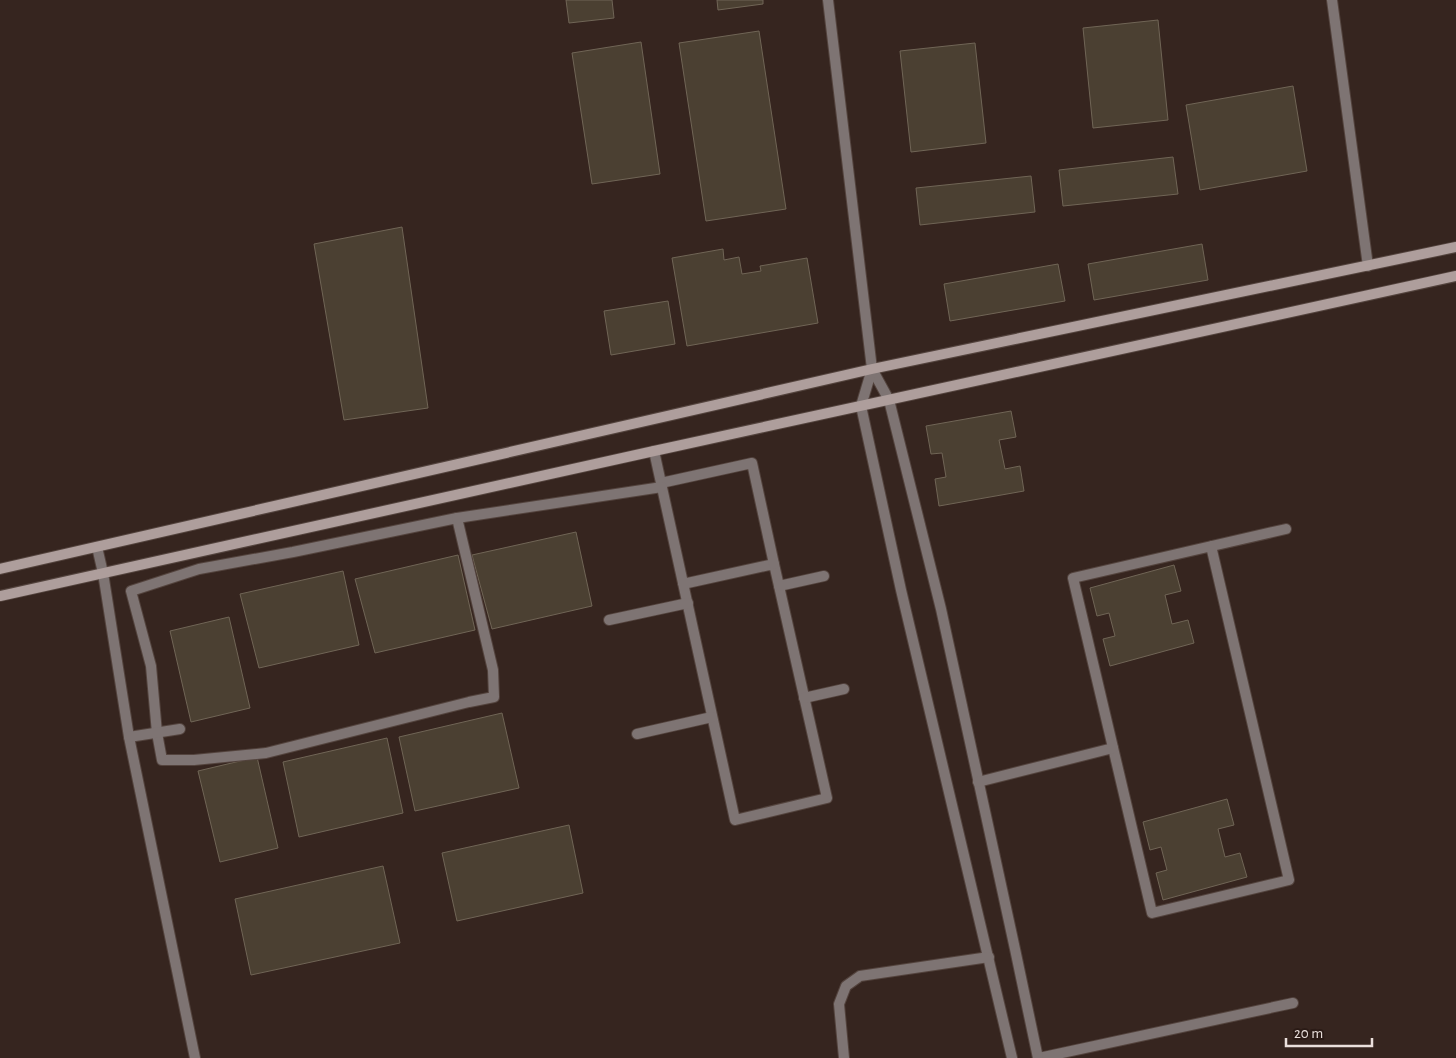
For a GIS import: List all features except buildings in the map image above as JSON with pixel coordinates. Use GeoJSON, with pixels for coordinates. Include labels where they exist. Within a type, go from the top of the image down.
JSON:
{"type":"FeatureCollection","features":[{"type":"Feature","properties":{"kind":"street"},"geometry":{"type":"LineString","coordinates":[[828,0],[872,369],[889,400],[941,609],[1038,1058],[1292,1003]]}},
{"type":"Feature","properties":{"kind":"street"},"geometry":{"type":"LineString","coordinates":[[1332,0],[1368,266]]}},
{"type":"Feature","properties":{"kind":"street"},"geometry":{"type":"LineString","coordinates":[[0,569],[872,369],[1456,247]]}},
{"type":"Feature","properties":{"kind":"street"},"geometry":{"type":"LineString","coordinates":[[0,596],[1456,276]]}},
{"type":"Feature","properties":{"kind":"street"},"geometry":{"type":"LineString","coordinates":[[872,369],[861,406],[901,590],[1012,1058]]}},
{"type":"Feature","properties":{"kind":"street"},"geometry":{"type":"LineString","coordinates":[[457,518],[493,670],[494,697],[266,754],[194,760],[162,760],[157,733],[151,666],[131,591],[199,569],[293,552],[457,518],[662,485],[752,463],[827,798],[735,820],[684,584],[662,485],[654,451]]}},
{"type":"Feature","properties":{"kind":"street"},"geometry":{"type":"LineString","coordinates":[[1211,546],[1289,880],[1152,913],[1073,578],[1211,546],[1286,529]]}},
{"type":"Feature","properties":{"kind":"street"},"geometry":{"type":"LineString","coordinates":[[97,547],[103,573],[129,737],[195,1058]]}},
{"type":"Feature","properties":{"kind":"street"},"geometry":{"type":"LineString","coordinates":[[684,584],[774,564]]}},
{"type":"Feature","properties":{"kind":"street"},"geometry":{"type":"LineString","coordinates":[[779,586],[824,576]]}},
{"type":"Feature","properties":{"kind":"street"},"geometry":{"type":"LineString","coordinates":[[609,620],[688,604]]}},
{"type":"Feature","properties":{"kind":"street"},"geometry":{"type":"LineString","coordinates":[[804,698],[844,689]]}},
{"type":"Feature","properties":{"kind":"street"},"geometry":{"type":"LineString","coordinates":[[637,734],[712,716]]}},
{"type":"Feature","properties":{"kind":"street"},"geometry":{"type":"LineString","coordinates":[[129,737],[180,730]]}},
{"type":"Feature","properties":{"kind":"street"},"geometry":{"type":"LineString","coordinates":[[978,782],[1113,748]]}},
{"type":"Feature","properties":{"kind":"street"},"geometry":{"type":"LineString","coordinates":[[844,1058],[839,1004],[846,986],[860,976],[989,957]]}}]}
